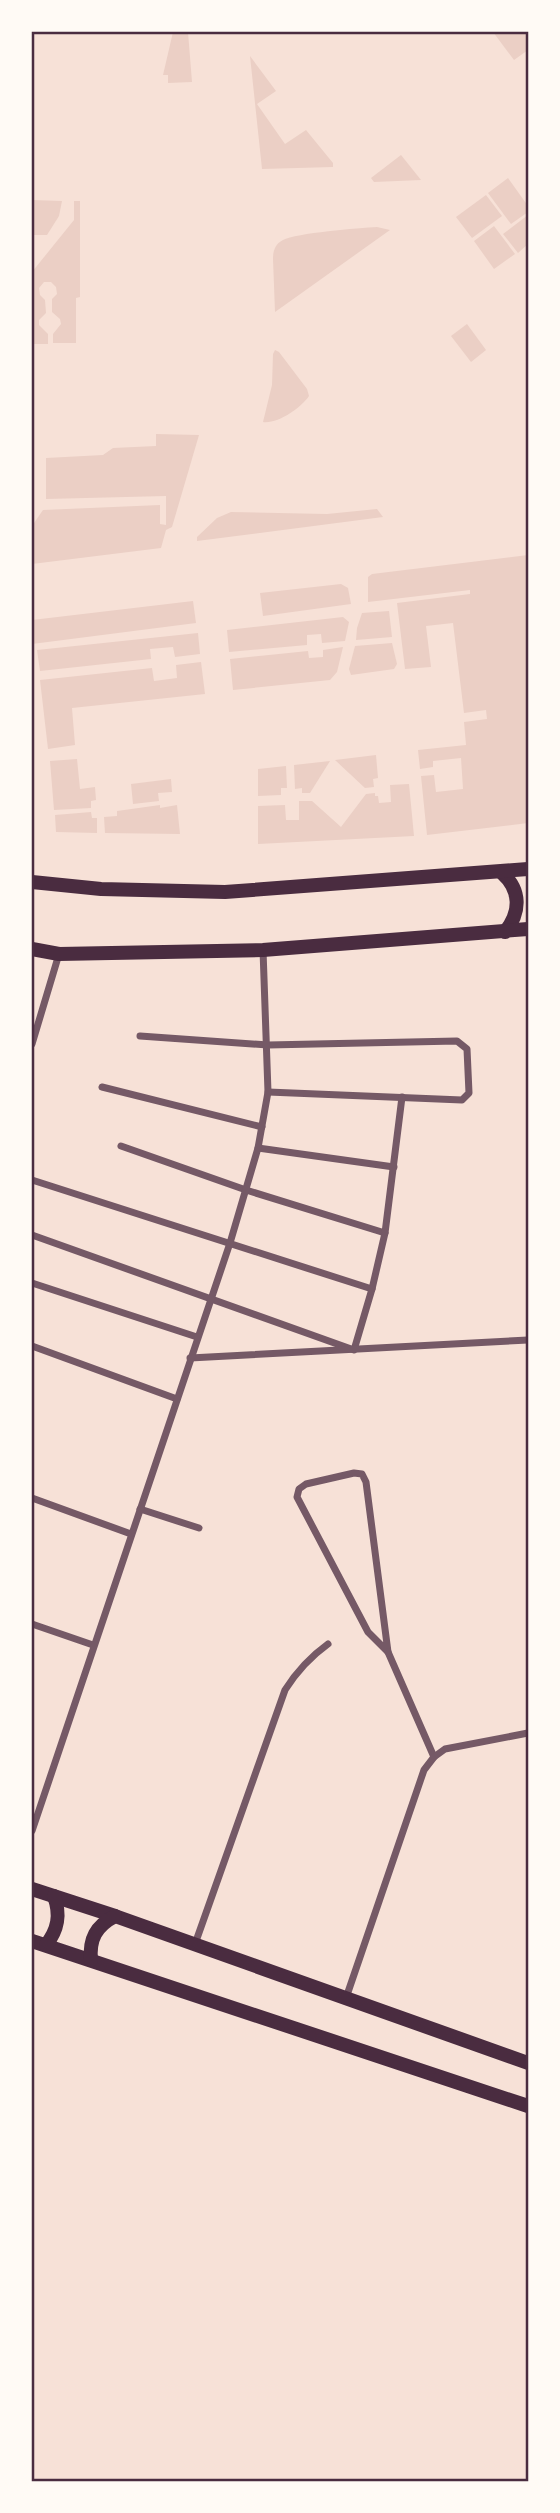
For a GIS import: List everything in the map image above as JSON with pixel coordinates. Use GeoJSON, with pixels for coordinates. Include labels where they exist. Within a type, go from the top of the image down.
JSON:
{"type":"FeatureCollection","features":[{"type":"Feature","properties":{"kind":"main road"},"geometry":{"type":"LineString","coordinates":[[32,882],[101,889],[194,893],[502,873],[528,869]]}},
{"type":"Feature","properties":{"kind":"main road"},"geometry":{"type":"LineString","coordinates":[[502,873],[513,885],[517,901],[515,918],[505,932]]}},
{"type":"Feature","properties":{"kind":"main road"},"geometry":{"type":"LineString","coordinates":[[32,949],[59,954],[263,950],[528,929]]}},
{"type":"Feature","properties":{"kind":"main road"},"geometry":{"type":"LineString","coordinates":[[32,1889],[528,2063]]}},
{"type":"Feature","properties":{"kind":"main road"},"geometry":{"type":"LineString","coordinates":[[46,1945],[58,1922],[59,1913],[54,1896]]}},
{"type":"Feature","properties":{"kind":"main road"},"geometry":{"type":"LineString","coordinates":[[91,1960],[92,1938],[105,1921],[115,1916]]}},
{"type":"Feature","properties":{"kind":"main road"},"geometry":{"type":"LineString","coordinates":[[32,1941],[528,2106]]}},
{"type":"Feature","properties":{"kind":"street"},"geometry":{"type":"LineString","coordinates":[[32,1831],[230,1243],[258,1148],[268,1092],[263,950]]}},
{"type":"Feature","properties":{"kind":"street"},"geometry":{"type":"LineString","coordinates":[[32,1044],[59,954]]}},
{"type":"Feature","properties":{"kind":"street"},"geometry":{"type":"LineString","coordinates":[[140,1036],[268,1045],[457,1041],[463,1044],[468,1056],[468,1097],[458,1100],[268,1092]]}},
{"type":"Feature","properties":{"kind":"street"},"geometry":{"type":"LineString","coordinates":[[102,1087],[210,1115],[224,1115],[261,1127]]}},
{"type":"Feature","properties":{"kind":"street"},"geometry":{"type":"LineString","coordinates":[[354,1350],[385,1233],[402,1097]]}},
{"type":"Feature","properties":{"kind":"street"},"geometry":{"type":"LineString","coordinates":[[121,1146],[246,1190],[385,1233]]}},
{"type":"Feature","properties":{"kind":"street"},"geometry":{"type":"LineString","coordinates":[[258,1148],[394,1167]]}},
{"type":"Feature","properties":{"kind":"street"},"geometry":{"type":"LineString","coordinates":[[32,1180],[372,1289]]}},
{"type":"Feature","properties":{"kind":"street"},"geometry":{"type":"LineString","coordinates":[[32,1234],[354,1350]]}},
{"type":"Feature","properties":{"kind":"street"},"geometry":{"type":"LineString","coordinates":[[32,1283],[197,1337]]}},
{"type":"Feature","properties":{"kind":"street"},"geometry":{"type":"LineString","coordinates":[[190,1358],[528,1340]]}},
{"type":"Feature","properties":{"kind":"street"},"geometry":{"type":"LineString","coordinates":[[32,1346],[177,1399]]}},
{"type":"Feature","properties":{"kind":"street"},"geometry":{"type":"LineString","coordinates":[[388,1652],[368,1632],[299,1501],[297,1493],[302,1486],[354,1473],[362,1474],[365,1478],[388,1652],[434,1757]]}},
{"type":"Feature","properties":{"kind":"street"},"geometry":{"type":"LineString","coordinates":[[32,1498],[131,1534]]}},
{"type":"Feature","properties":{"kind":"street"},"geometry":{"type":"LineString","coordinates":[[140,1509],[199,1528]]}},
{"type":"Feature","properties":{"kind":"street"},"geometry":{"type":"LineString","coordinates":[[32,1624],[93,1645]]}},
{"type":"Feature","properties":{"kind":"street"},"geometry":{"type":"LineString","coordinates":[[195,1944],[285,1690],[296,1672],[311,1656],[328,1644]]}},
{"type":"Feature","properties":{"kind":"street"},"geometry":{"type":"LineString","coordinates":[[346,1999],[424,1770],[434,1757],[445,1749],[528,1733]]}},
{"type":"Feature","properties":{"kind":"shaded area"},"geometry":{"type":"Polygon","coordinates":[[[173,32],[188,32],[192,82],[168,83],[168,75],[163,75],[173,32]]]}},
{"type":"Feature","properties":{"kind":"shaded area"},"geometry":{"type":"Polygon","coordinates":[[[493,32],[528,32],[528,50],[514,60],[493,32]]]}},
{"type":"Feature","properties":{"kind":"shaded area"},"geometry":{"type":"Polygon","coordinates":[[[250,56],[276,91],[257,104],[285,144],[306,130],[333,163],[333,167],[262,169],[250,56]]]}},
{"type":"Feature","properties":{"kind":"shaded area"},"geometry":{"type":"Polygon","coordinates":[[[401,155],[421,180],[374,182],[371,178],[401,155]]]}},
{"type":"Feature","properties":{"kind":"shaded area"},"geometry":{"type":"Polygon","coordinates":[[[508,178],[528,206],[528,212],[511,224],[488,193],[508,178]]]}},
{"type":"Feature","properties":{"kind":"shaded area"},"geometry":{"type":"Polygon","coordinates":[[[486,195],[502,216],[472,238],[456,217],[486,195]]]}},
{"type":"Feature","properties":{"kind":"shaded area"},"geometry":{"type":"Polygon","coordinates":[[[32,200],[62,201],[59,216],[47,235],[32,235],[32,200]]]}},
{"type":"Feature","properties":{"kind":"shaded area"},"geometry":{"type":"Polygon","coordinates":[[[74,201],[80,201],[80,297],[76,298],[76,343],[53,343],[53,334],[61,324],[60,319],[52,312],[56,287],[51,282],[44,282],[39,288],[40,295],[45,300],[46,313],[39,320],[39,325],[48,334],[48,344],[32,344],[32,272],[74,220],[74,201]]]}},
{"type":"Feature","properties":{"kind":"shaded area"},"geometry":{"type":"Polygon","coordinates":[[[528,215],[528,244],[518,253],[503,234],[528,215]]]}},
{"type":"Feature","properties":{"kind":"shaded area"},"geometry":{"type":"Polygon","coordinates":[[[494,226],[515,254],[494,269],[474,241],[494,226]]]}},
{"type":"Feature","properties":{"kind":"shaded area"},"geometry":{"type":"Polygon","coordinates":[[[377,227],[390,230],[275,312],[273,256],[280,242],[290,237],[314,233],[377,227]]]}},
{"type":"Feature","properties":{"kind":"shaded area"},"geometry":{"type":"Polygon","coordinates":[[[467,324],[486,350],[471,362],[451,336],[467,324]]]}},
{"type":"Feature","properties":{"kind":"shaded area"},"geometry":{"type":"Polygon","coordinates":[[[275,350],[307,389],[309,396],[289,414],[263,422],[272,385],[275,350]]]}},
{"type":"Feature","properties":{"kind":"shaded area"},"geometry":{"type":"Polygon","coordinates":[[[156,434],[199,435],[172,527],[166,530],[161,548],[32,564],[32,526],[43,510],[160,505],[160,524],[166,525],[166,496],[46,499],[46,458],[103,455],[113,448],[156,446],[156,434]]]}},
{"type":"Feature","properties":{"kind":"shaded area"},"geometry":{"type":"Polygon","coordinates":[[[377,509],[383,517],[197,541],[197,537],[217,518],[231,512],[327,514],[377,509]]]}},
{"type":"Feature","properties":{"kind":"shaded area"},"geometry":{"type":"Polygon","coordinates":[[[528,555],[528,823],[427,835],[421,776],[434,775],[436,792],[463,789],[461,758],[433,761],[433,767],[420,769],[418,750],[466,745],[464,722],[487,719],[486,710],[464,713],[453,623],[426,626],[431,667],[405,669],[397,603],[470,594],[470,590],[368,602],[368,577],[372,574],[528,555]]]}},
{"type":"Feature","properties":{"kind":"shaded area"},"geometry":{"type":"Polygon","coordinates":[[[341,584],[348,588],[351,604],[263,616],[260,593],[341,584]]]}},
{"type":"Feature","properties":{"kind":"shaded area"},"geometry":{"type":"Polygon","coordinates":[[[193,601],[196,623],[32,644],[32,620],[193,601]]]}},
{"type":"Feature","properties":{"kind":"shaded area"},"geometry":{"type":"Polygon","coordinates":[[[389,611],[392,637],[356,640],[362,613],[389,611]]]}},
{"type":"Feature","properties":{"kind":"shaded area"},"geometry":{"type":"Polygon","coordinates":[[[343,617],[349,622],[345,641],[322,643],[321,634],[307,635],[307,645],[229,652],[227,630],[343,617]]]}},
{"type":"Feature","properties":{"kind":"shaded area"},"geometry":{"type":"Polygon","coordinates":[[[198,633],[200,654],[175,657],[173,647],[150,649],[151,659],[40,671],[37,650],[198,633]]]}},
{"type":"Feature","properties":{"kind":"shaded area"},"geometry":{"type":"Polygon","coordinates":[[[392,643],[397,664],[394,669],[351,675],[349,669],[355,646],[392,643]]]}},
{"type":"Feature","properties":{"kind":"shaded area"},"geometry":{"type":"Polygon","coordinates":[[[343,647],[337,672],[330,680],[233,690],[230,659],[308,651],[309,658],[323,657],[323,650],[343,647]]]}},
{"type":"Feature","properties":{"kind":"shaded area"},"geometry":{"type":"Polygon","coordinates":[[[201,662],[205,694],[72,708],[75,745],[48,749],[40,680],[152,668],[154,681],[177,678],[176,665],[201,662]]]}},
{"type":"Feature","properties":{"kind":"shaded area"},"geometry":{"type":"Polygon","coordinates":[[[376,755],[378,778],[373,779],[374,787],[365,788],[335,760],[376,755]]]}},
{"type":"Feature","properties":{"kind":"shaded area"},"geometry":{"type":"Polygon","coordinates":[[[77,759],[80,789],[95,787],[96,800],[91,801],[91,808],[54,810],[50,761],[77,759]]]}},
{"type":"Feature","properties":{"kind":"shaded area"},"geometry":{"type":"Polygon","coordinates":[[[330,761],[310,793],[302,793],[302,788],[295,789],[294,765],[330,761]]]}},
{"type":"Feature","properties":{"kind":"shaded area"},"geometry":{"type":"Polygon","coordinates":[[[286,766],[287,788],[281,788],[281,795],[258,796],[258,769],[286,766]]]}},
{"type":"Feature","properties":{"kind":"shaded area"},"geometry":{"type":"Polygon","coordinates":[[[171,779],[172,792],[158,793],[159,801],[133,804],[131,784],[171,779]]]}},
{"type":"Feature","properties":{"kind":"shaded area"},"geometry":{"type":"Polygon","coordinates":[[[409,784],[414,836],[258,844],[258,806],[285,805],[286,820],[299,820],[299,801],[312,801],[341,827],[366,794],[375,793],[379,803],[391,802],[390,785],[409,784]]]}},
{"type":"Feature","properties":{"kind":"shaded area"},"geometry":{"type":"Polygon","coordinates":[[[160,805],[160,808],[177,805],[180,834],[105,833],[104,817],[117,816],[117,811],[160,805]]]}},
{"type":"Feature","properties":{"kind":"shaded area"},"geometry":{"type":"Polygon","coordinates":[[[91,812],[92,818],[97,818],[97,833],[56,832],[55,815],[91,812]]]}}]}
